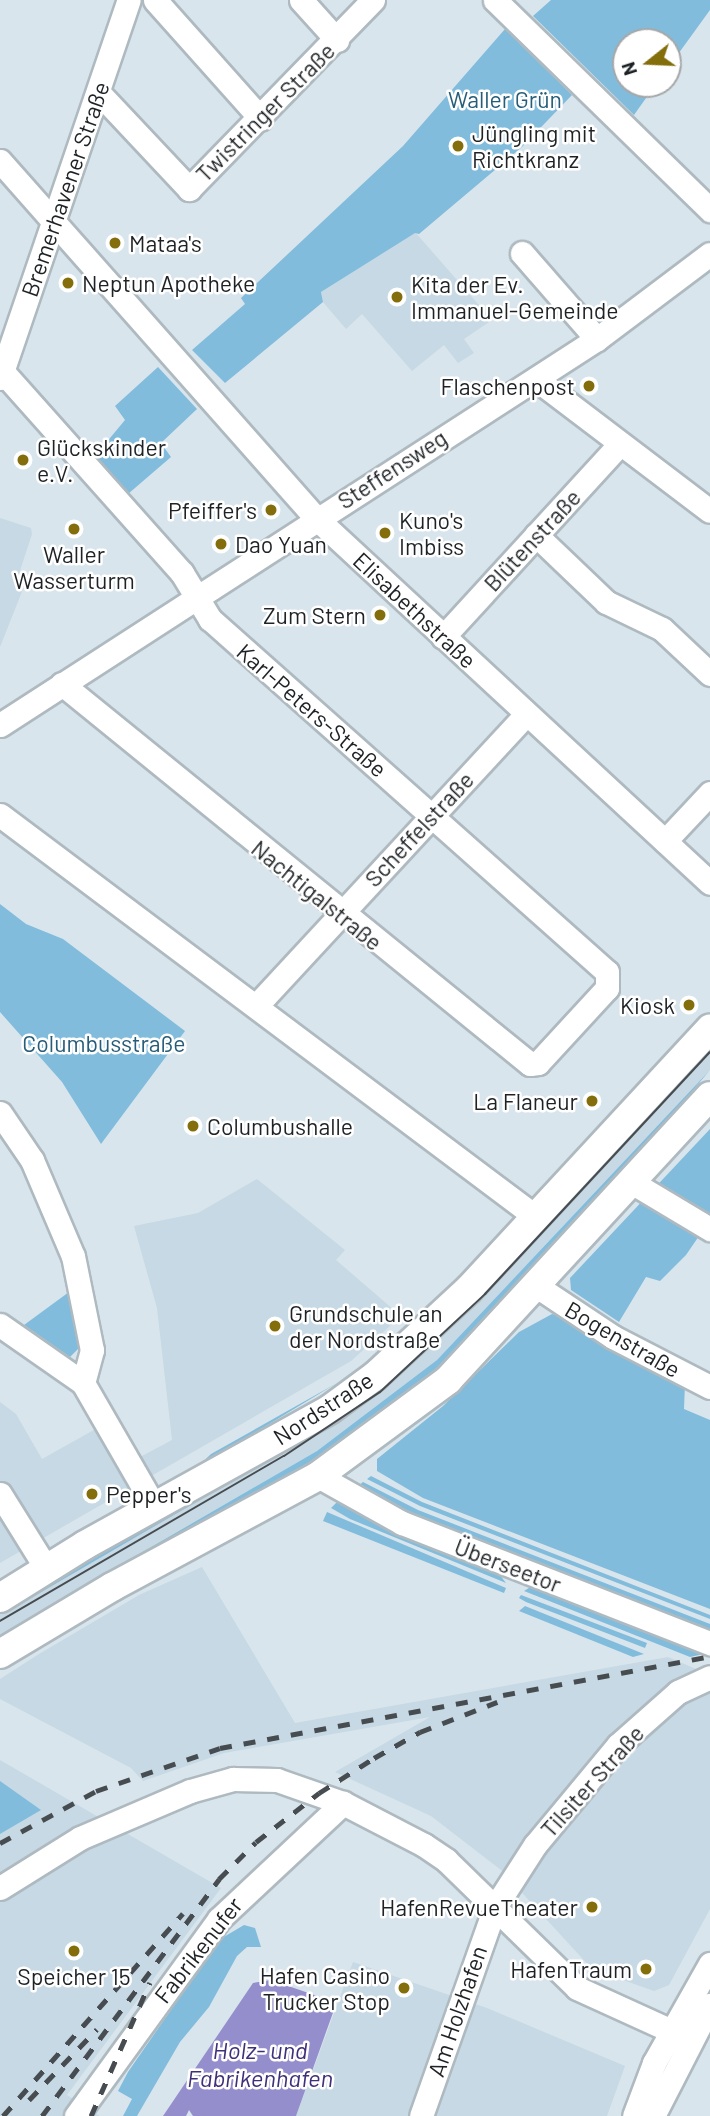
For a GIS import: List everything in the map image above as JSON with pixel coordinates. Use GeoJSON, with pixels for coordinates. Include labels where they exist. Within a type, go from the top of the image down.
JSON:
{"type":"FeatureCollection","features":[{"type":"Feature","properties":{"kind":"main road","name":"Nordstraße"},"geometry":{"type":"LineString","coordinates":[[0,1598],[46,1568],[154,1506],[330,1409],[375,1376],[436,1322],[710,1029]]}},
{"type":"Feature","properties":{"kind":"main road"},"geometry":{"type":"LineString","coordinates":[[0,1654],[112,1587],[318,1476],[448,1380],[538,1287],[709,1097]]}},
{"type":"Feature","properties":{"kind":"street","name":"Bremerhavener Straße"},"geometry":{"type":"LineString","coordinates":[[2,364],[99,93],[129,0]]}},
{"type":"Feature","properties":{"kind":"street"},"geometry":{"type":"LineString","coordinates":[[155,0],[261,119]]}},
{"type":"Feature","properties":{"kind":"street"},"geometry":{"type":"LineString","coordinates":[[301,0],[337,40]]}},
{"type":"Feature","properties":{"kind":"street","name":"Twistringer Straße"},"geometry":{"type":"LineString","coordinates":[[99,93],[189,189],[261,119],[373,0]]}},
{"type":"Feature","properties":{"kind":"street"},"geometry":{"type":"LineString","coordinates":[[495,0],[710,210]]}},
{"type":"Feature","properties":{"kind":"street","name":"Elisabethstraße"},"geometry":{"type":"LineString","coordinates":[[0,161],[316,518],[710,883]]}},
{"type":"Feature","properties":{"kind":"street"},"geometry":{"type":"LineString","coordinates":[[522,253],[597,339]]}},
{"type":"Feature","properties":{"kind":"street","name":"Steffensweg"},"geometry":{"type":"LineString","coordinates":[[0,725],[316,518],[597,339],[710,254]]}},
{"type":"Feature","properties":{"kind":"street","name":"Karl-Peters-Straße"},"geometry":{"type":"LineString","coordinates":[[2,364],[182,573],[210,620],[607,972],[607,988],[573,1025]]}},
{"type":"Feature","properties":{"kind":"street"},"geometry":{"type":"LineString","coordinates":[[536,379],[710,511]]}},
{"type":"Feature","properties":{"kind":"street","name":"Blütenstraße"},"geometry":{"type":"LineString","coordinates":[[443,637],[620,444]]}},
{"type":"Feature","properties":{"kind":"street"},"geometry":{"type":"LineString","coordinates":[[536,535],[606,602],[662,629],[710,674]]}},
{"type":"Feature","properties":{"kind":"street","name":"Nachtigalstraße"},"geometry":{"type":"LineString","coordinates":[[62,684],[340,914],[530,1064],[538,1063],[573,1025]]}},
{"type":"Feature","properties":{"kind":"street","name":"Scheffelstraße"},"geometry":{"type":"LineString","coordinates":[[256,1006],[526,714]]}},
{"type":"Feature","properties":{"kind":"street"},"geometry":{"type":"LineString","coordinates":[[665,841],[710,793]]}},
{"type":"Feature","properties":{"kind":"street"},"geometry":{"type":"LineString","coordinates":[[0,815],[536,1217]]}},
{"type":"Feature","properties":{"kind":"street"},"geometry":{"type":"LineString","coordinates":[[0,1112],[32,1160],[74,1255],[92,1349],[83,1383]]}},
{"type":"Feature","properties":{"kind":"street"},"geometry":{"type":"LineString","coordinates":[[633,1183],[710,1228]]}},
{"type":"Feature","properties":{"kind":"street","name":"Bogenstraße"},"geometry":{"type":"LineString","coordinates":[[538,1287],[613,1337],[710,1387]]}},
{"type":"Feature","properties":{"kind":"street"},"geometry":{"type":"LineString","coordinates":[[0,1325],[83,1383],[154,1506]]}},
{"type":"Feature","properties":{"kind":"street","name":"Überseetor"},"geometry":{"type":"LineString","coordinates":[[318,1476],[402,1523],[708,1643]]}},
{"type":"Feature","properties":{"kind":"street"},"geometry":{"type":"LineString","coordinates":[[0,1494],[46,1568]]}},
{"type":"Feature","properties":{"kind":"street","name":"Tilsiter Straße"},"geometry":{"type":"LineString","coordinates":[[495,1907],[543,1835],[618,1745],[678,1692],[710,1677]]}},
{"type":"Feature","properties":{"kind":"street"},"geometry":{"type":"LineString","coordinates":[[0,1888],[80,1838],[190,1791],[233,1779],[277,1780],[343,1803],[402,1831],[446,1860],[577,1988],[682,2036]]}},
{"type":"Feature","properties":{"kind":"street","name":"Fabrikenufer"},"geometry":{"type":"LineString","coordinates":[[76,2116],[219,1919],[343,1803]]}},
{"type":"Feature","properties":{"kind":"street","name":"Am Holzhafen"},"geometry":{"type":"LineString","coordinates":[[421,2116],[495,1907]]}},
{"type":"Feature","properties":{"kind":"street"},"geometry":{"type":"LineString","coordinates":[[653,2116],[710,1964]]}},
{"type":"Feature","properties":{"kind":"street"},"geometry":{"type":"LineString","coordinates":[[635,2116],[654,2063],[710,2005]]}},
{"type":"Feature","properties":{"kind":"shaded area","name":"Kita der Ev. Immanuel-Gemeinde"},"geometry":{"type":"Polygon","coordinates":[[[415,232],[492,320],[464,339],[474,353],[458,363],[444,345],[412,371],[362,314],[346,329],[323,302],[321,292],[415,232]]]}},
{"type":"Feature","properties":{"kind":"shaded area"},"geometry":{"type":"Polygon","coordinates":[[[0,518],[31,528],[32,534],[15,586],[23,589],[0,647],[0,518]]]}},
{"type":"Feature","properties":{"kind":"shaded area"},"geometry":{"type":"Polygon","coordinates":[[[710,1041],[710,1070],[437,1360],[317,1451],[39,1612],[42,1618],[0,1644],[0,1608],[27,1591],[31,1597],[308,1437],[710,1041]]]}},
{"type":"Feature","properties":{"kind":"shaded area","name":"Grundschule an der Nordstraße"},"geometry":{"type":"Polygon","coordinates":[[[257,1179],[345,1250],[336,1260],[401,1316],[351,1361],[0,1563],[0,1402],[16,1414],[42,1459],[117,1417],[140,1457],[172,1440],[157,1308],[134,1226],[198,1213],[257,1179]]]}},
{"type":"Feature","properties":{"kind":"shaded area"},"geometry":{"type":"Polygon","coordinates":[[[202,1567],[295,1723],[668,1657],[710,1675],[710,1909],[669,1985],[654,1991],[592,1969],[501,1870],[431,1816],[335,1772],[430,1717],[224,1753],[143,1781],[131,1768],[0,1699],[0,1679],[139,1595],[202,1567]]]}},
{"type":"Feature","properties":{"kind":"shaded area"},"geometry":{"type":"Polygon","coordinates":[[[0,1760],[221,1888],[67,2095],[100,2116],[0,2116],[0,1760]]]}},
{"type":"Feature","properties":{"kind":"shaded area"},"geometry":{"type":"Polygon","coordinates":[[[353,1962],[487,2008],[625,2066],[607,2116],[296,2116],[353,1962]]]}},
{"type":"Feature","properties":{"kind":"green space","name":"Waller Grün"},"geometry":{"type":"Polygon","coordinates":[[[551,0],[710,0],[710,10],[682,49],[682,28],[612,28],[612,93],[533,16],[551,0]]]}},
{"type":"Feature","properties":{"kind":"green space","name":"Waller Grün"},"geometry":{"type":"Polygon","coordinates":[[[505,29],[572,95],[522,147],[419,234],[415,233],[321,292],[323,302],[225,383],[192,350],[245,304],[241,298],[403,146],[505,29]]]}},
{"type":"Feature","properties":{"kind":"green space","name":"Waller Grün"},"geometry":{"type":"Polygon","coordinates":[[[617,98],[646,98],[634,115],[617,98]]]}},
{"type":"Feature","properties":{"kind":"green space"},"geometry":{"type":"Polygon","coordinates":[[[158,367],[197,409],[161,443],[171,457],[128,494],[95,456],[125,420],[115,406],[158,367]]]}},
{"type":"Feature","properties":{"kind":"green space","name":"Columbusstraße"},"geometry":{"type":"Polygon","coordinates":[[[0,904],[26,924],[63,939],[185,1031],[101,1144],[62,1082],[0,1012],[0,904]]]}},
{"type":"Feature","properties":{"kind":"green space"},"geometry":{"type":"Polygon","coordinates":[[[710,1070],[645,1147],[419,1391],[330,1457],[42,1618],[39,1612],[317,1451],[437,1360],[710,1070]]]}},
{"type":"Feature","properties":{"kind":"green space"},"geometry":{"type":"Polygon","coordinates":[[[710,1129],[710,1220],[686,1255],[660,1281],[646,1277],[619,1322],[571,1290],[570,1278],[710,1129]]]}},
{"type":"Feature","properties":{"kind":"green space"},"geometry":{"type":"Polygon","coordinates":[[[589,1178],[426,1349],[359,1403],[308,1437],[31,1598],[27,1591],[307,1433],[589,1178]]]}},
{"type":"Feature","properties":{"kind":"green space"},"geometry":{"type":"Polygon","coordinates":[[[69,1292],[81,1346],[70,1357],[24,1325],[69,1292]]]}},
{"type":"Feature","properties":{"kind":"green space"},"geometry":{"type":"Polygon","coordinates":[[[552,1314],[569,1318],[685,1384],[684,1409],[710,1420],[710,1609],[423,1498],[377,1471],[377,1459],[443,1406],[519,1332],[552,1314]]]}},
{"type":"Feature","properties":{"kind":"green space"},"geometry":{"type":"Polygon","coordinates":[[[337,1383],[213,1458],[208,1468],[191,1473],[211,1454],[337,1383]]]}},
{"type":"Feature","properties":{"kind":"green space"},"geometry":{"type":"Polygon","coordinates":[[[371,1476],[422,1502],[710,1615],[710,1619],[420,1506],[367,1479],[371,1476]]]}},
{"type":"Feature","properties":{"kind":"green space"},"geometry":{"type":"Polygon","coordinates":[[[363,1482],[418,1510],[710,1624],[710,1635],[703,1633],[705,1627],[417,1515],[415,1520],[356,1488],[363,1482]]]}},
{"type":"Feature","properties":{"kind":"green space"},"geometry":{"type":"Polygon","coordinates":[[[337,1502],[410,1535],[409,1539],[496,1574],[497,1571],[506,1583],[350,1519],[331,1508],[337,1502]]]}},
{"type":"Feature","properties":{"kind":"green space"},"geometry":{"type":"Polygon","coordinates":[[[327,1512],[506,1588],[504,1593],[323,1521],[327,1512]]]}},
{"type":"Feature","properties":{"kind":"green space"},"geometry":{"type":"Polygon","coordinates":[[[532,1586],[708,1653],[690,1657],[524,1591],[532,1586]]]}},
{"type":"Feature","properties":{"kind":"green space"},"geometry":{"type":"Polygon","coordinates":[[[521,1595],[647,1643],[645,1648],[526,1602],[519,1598],[521,1595]]]}},
{"type":"Feature","properties":{"kind":"green space"},"geometry":{"type":"Polygon","coordinates":[[[525,1606],[644,1654],[633,1657],[519,1611],[525,1606]]]}},
{"type":"Feature","properties":{"kind":"green space"},"geometry":{"type":"Polygon","coordinates":[[[0,1781],[41,1810],[0,1834],[0,1781]]]}},
{"type":"Feature","properties":{"kind":"green space"},"geometry":{"type":"Polygon","coordinates":[[[244,1925],[255,1928],[261,1947],[247,1947],[237,1956],[209,2007],[180,2042],[137,2116],[123,2116],[132,2099],[118,2091],[128,2072],[222,1938],[244,1925]]]}},
{"type":"Feature","properties":{"kind":"water","name":"Holz- und Fabrikenhafen"},"geometry":{"type":"Polygon","coordinates":[[[271,1980],[320,1997],[335,2007],[296,2116],[193,2116],[189,2110],[186,2116],[163,2116],[253,1983],[271,1980]]]}},
{"type":"Feature","properties":{"kind":"tram line"},"geometry":{"type":"LineString","coordinates":[[0,1621],[284,1456],[380,1392],[485,1294],[710,1052]]}},
{"type":"Feature","properties":{"kind":"railway"},"geometry":{"type":"LineString","coordinates":[[0,1843],[96,1791],[220,1748],[710,1656]]}},
{"type":"Feature","properties":{"kind":"railway"},"geometry":{"type":"LineString","coordinates":[[42,2116],[219,1879],[256,1842],[319,1793],[374,1758],[420,1732],[497,1702]]}},
{"type":"Feature","properties":{"kind":"railway"},"geometry":{"type":"LineString","coordinates":[[3,2116],[183,1913]]}},
{"type":"Feature","properties":{"kind":"railway"},"geometry":{"type":"LineString","coordinates":[[91,2116],[150,1982]]}},
{"type":"Feature","properties":{"kind":"railway"},"geometry":{"type":"LineString","coordinates":[[29,2100],[97,2029]]}},
{"type":"Feature","properties":{"kind":"place","name":"Jüngling mit Richtkranz"},"geometry":{"type":"Point","coordinates":[458,146]}},
{"type":"Feature","properties":{"kind":"place","name":"Mataa's"},"geometry":{"type":"Point","coordinates":[115,243]}},
{"type":"Feature","properties":{"kind":"place","name":"Neptun Apotheke"},"geometry":{"type":"Point","coordinates":[68,283]}},
{"type":"Feature","properties":{"kind":"place","name":"Kita der Ev. Immanuel-Gemeinde"},"geometry":{"type":"Point","coordinates":[397,297]}},
{"type":"Feature","properties":{"kind":"place","name":"Flaschenpost"},"geometry":{"type":"Point","coordinates":[589,386]}},
{"type":"Feature","properties":{"kind":"place","name":"Glückskinder e.V."},"geometry":{"type":"Point","coordinates":[23,460]}},
{"type":"Feature","properties":{"kind":"place","name":"Pfeiffer's"},"geometry":{"type":"Point","coordinates":[271,510]}},
{"type":"Feature","properties":{"kind":"place","name":"Waller Wasserturm"},"geometry":{"type":"Point","coordinates":[74,529]}},
{"type":"Feature","properties":{"kind":"place","name":"Kuno's Imbiss"},"geometry":{"type":"Point","coordinates":[385,533]}},
{"type":"Feature","properties":{"kind":"place","name":"Dao Yuan"},"geometry":{"type":"Point","coordinates":[221,544]}},
{"type":"Feature","properties":{"kind":"place","name":"Zum Stern"},"geometry":{"type":"Point","coordinates":[380,615]}},
{"type":"Feature","properties":{"kind":"place","name":"Kiosk"},"geometry":{"type":"Point","coordinates":[689,1005]}},
{"type":"Feature","properties":{"kind":"place","name":"La Flaneur"},"geometry":{"type":"Point","coordinates":[592,1101]}},
{"type":"Feature","properties":{"kind":"place","name":"Columbushalle"},"geometry":{"type":"Point","coordinates":[193,1126]}},
{"type":"Feature","properties":{"kind":"place","name":"Grundschule an der Nordstraße"},"geometry":{"type":"Point","coordinates":[275,1326]}},
{"type":"Feature","properties":{"kind":"place","name":"Pepper's"},"geometry":{"type":"Point","coordinates":[92,1494]}},
{"type":"Feature","properties":{"kind":"place","name":"HafenRevueTheater"},"geometry":{"type":"Point","coordinates":[592,1907]}},
{"type":"Feature","properties":{"kind":"place","name":"Speicher 15"},"geometry":{"type":"Point","coordinates":[74,1951]}},
{"type":"Feature","properties":{"kind":"place","name":"HafenTraum"},"geometry":{"type":"Point","coordinates":[646,1969]}},
{"type":"Feature","properties":{"kind":"place","name":"Hafen Casino Trucker Stop"},"geometry":{"type":"Point","coordinates":[404,1988]}}]}
